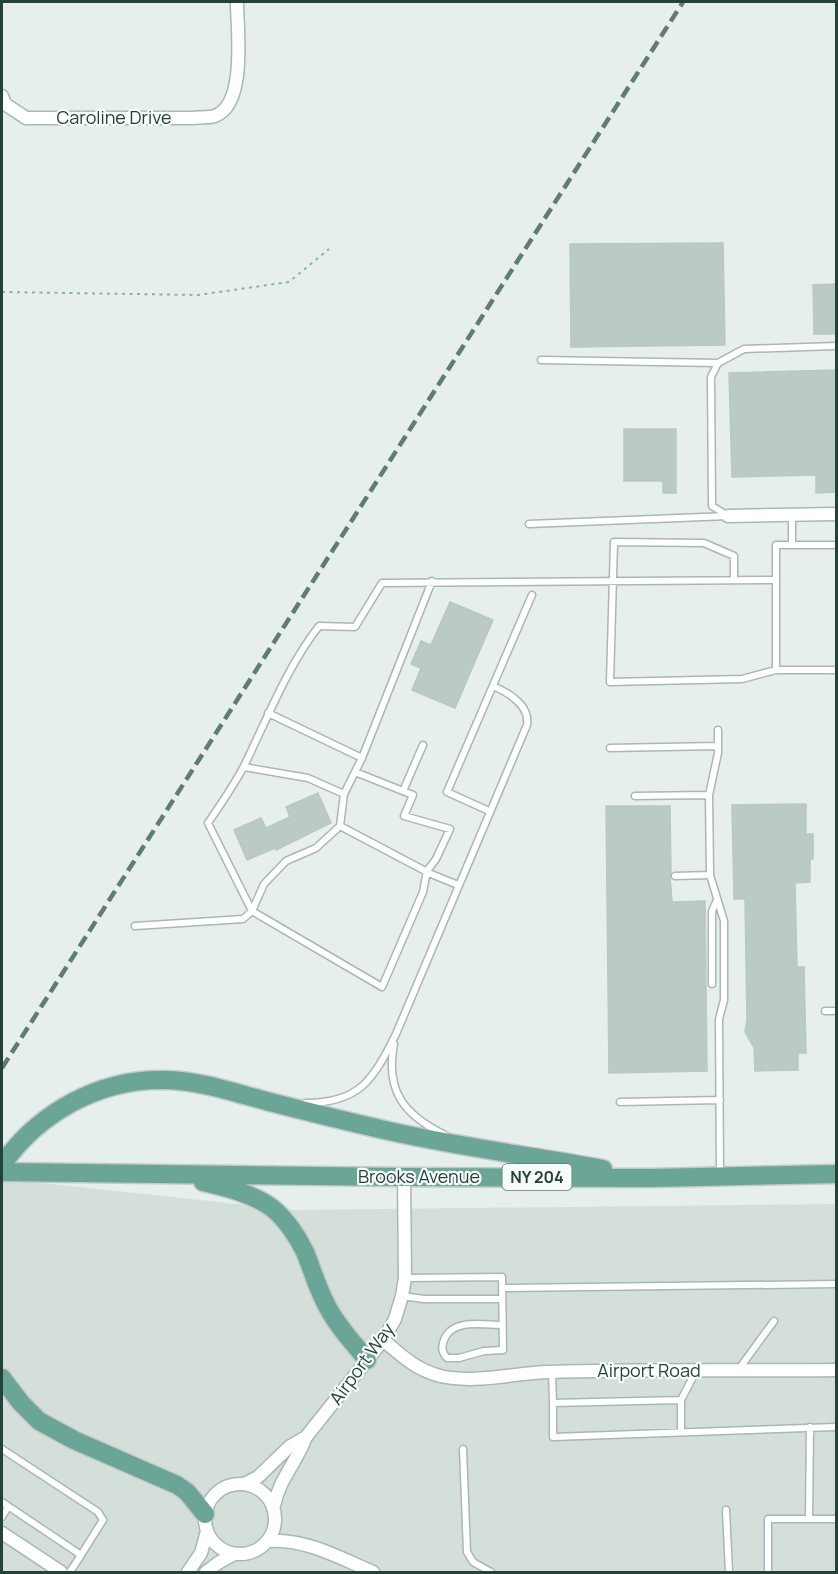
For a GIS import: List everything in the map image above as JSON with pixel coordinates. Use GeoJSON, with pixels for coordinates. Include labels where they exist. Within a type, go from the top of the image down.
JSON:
{"type":"FeatureCollection","features":[{"type":"Feature","properties":{"kind":"main road"},"geometry":{"type":"LineString","coordinates":[[2,1165],[25,1137],[66,1105],[95,1092],[125,1083],[150,1080],[189,1082],[389,1131],[652,1178]]}},
{"type":"Feature","properties":{"kind":"main road","name":"Brooks Avenue"},"geometry":{"type":"LineString","coordinates":[[2,1172],[652,1178],[837,1174]]}},
{"type":"Feature","properties":{"kind":"main road"},"geometry":{"type":"LineString","coordinates":[[162,1174],[223,1187],[272,1208],[300,1243],[326,1306],[367,1360]]}},
{"type":"Feature","properties":{"kind":"main road"},"geometry":{"type":"LineString","coordinates":[[2,1378],[16,1398],[39,1421],[81,1443],[177,1485],[187,1492],[206,1522]]}},
{"type":"Feature","properties":{"kind":"street","name":"Caroline Drive"},"geometry":{"type":"LineString","coordinates":[[2,96],[5,104],[26,118],[215,116],[231,103],[237,80],[237,2]]}},
{"type":"Feature","properties":{"kind":"street"},"geometry":{"type":"LineString","coordinates":[[728,516],[837,513]]}},
{"type":"Feature","properties":{"kind":"street","name":"Airport Way"},"geometry":{"type":"LineString","coordinates":[[274,1506],[281,1482],[301,1452],[306,1437],[383,1340],[395,1319],[405,1278],[404,1177]]}},
{"type":"Feature","properties":{"kind":"street","name":"Airport Road"},"geometry":{"type":"LineString","coordinates":[[383,1340],[418,1369],[440,1376],[461,1378],[489,1378],[552,1372],[837,1370]]}},
{"type":"Feature","properties":{"kind":"street","name":"Airport Way"},"geometry":{"type":"LineString","coordinates":[[244,1484],[258,1477],[289,1447],[306,1437]]}},
{"type":"Feature","properties":{"kind":"street"},"geometry":{"type":"LineString","coordinates":[[188,1572],[201,1553],[208,1504],[214,1495],[233,1484],[244,1484],[262,1491],[274,1506],[276,1525],[268,1541],[253,1552],[234,1554],[206,1572]]}},
{"type":"Feature","properties":{"kind":"street"},"geometry":{"type":"LineString","coordinates":[[206,1522],[218,1546],[234,1554]]}},
{"type":"Feature","properties":{"kind":"street"},"geometry":{"type":"LineString","coordinates":[[2,1533],[61,1572]]}},
{"type":"Feature","properties":{"kind":"street"},"geometry":{"type":"LineString","coordinates":[[268,1541],[295,1542],[321,1550],[373,1572]]}},
{"type":"Feature","properties":{"kind":"lane"},"geometry":{"type":"LineString","coordinates":[[541,360],[718,363],[744,349],[837,346]]}},
{"type":"Feature","properties":{"kind":"lane"},"geometry":{"type":"LineString","coordinates":[[718,363],[711,377],[712,506],[728,516]]}},
{"type":"Feature","properties":{"kind":"lane"},"geometry":{"type":"LineString","coordinates":[[792,514],[792,545]]}},
{"type":"Feature","properties":{"kind":"lane"},"geometry":{"type":"LineString","coordinates":[[529,524],[728,516]]}},
{"type":"Feature","properties":{"kind":"lane"},"geometry":{"type":"LineString","coordinates":[[734,580],[734,556],[704,543],[614,542],[610,682],[742,679],[776,670],[837,670]]}},
{"type":"Feature","properties":{"kind":"lane"},"geometry":{"type":"LineString","coordinates":[[776,670],[776,545],[837,545]]}},
{"type":"Feature","properties":{"kind":"lane"},"geometry":{"type":"LineString","coordinates":[[355,772],[413,795],[404,816],[450,829],[436,859],[427,871],[423,892],[382,987],[252,911],[208,823],[244,767],[268,713],[307,640],[319,626],[355,627],[382,583],[776,580]]}},
{"type":"Feature","properties":{"kind":"lane"},"geometry":{"type":"LineString","coordinates":[[135,926],[243,919],[252,911],[264,885],[286,861],[316,848],[340,826],[344,794],[362,758],[432,581]]}},
{"type":"Feature","properties":{"kind":"lane"},"geometry":{"type":"LineString","coordinates":[[489,811],[447,792],[532,595]]}},
{"type":"Feature","properties":{"kind":"lane"},"geometry":{"type":"LineString","coordinates":[[268,1101],[317,1103],[348,1096],[365,1084],[396,1034],[525,731],[528,719],[524,708],[493,686]]}},
{"type":"Feature","properties":{"kind":"lane"},"geometry":{"type":"LineString","coordinates":[[268,713],[362,758]]}},
{"type":"Feature","properties":{"kind":"lane"},"geometry":{"type":"LineString","coordinates":[[718,730],[718,746],[710,795],[710,875],[723,915],[724,928],[724,1000],[719,1019],[720,1176]]}},
{"type":"Feature","properties":{"kind":"lane"},"geometry":{"type":"LineString","coordinates":[[403,791],[423,745]]}},
{"type":"Feature","properties":{"kind":"lane"},"geometry":{"type":"LineString","coordinates":[[610,748],[718,746]]}},
{"type":"Feature","properties":{"kind":"lane"},"geometry":{"type":"LineString","coordinates":[[244,767],[308,778],[344,794]]}},
{"type":"Feature","properties":{"kind":"lane"},"geometry":{"type":"LineString","coordinates":[[635,796],[710,795]]}},
{"type":"Feature","properties":{"kind":"lane"},"geometry":{"type":"LineString","coordinates":[[340,826],[458,885]]}},
{"type":"Feature","properties":{"kind":"lane"},"geometry":{"type":"LineString","coordinates":[[675,876],[710,875]]}},
{"type":"Feature","properties":{"kind":"lane"},"geometry":{"type":"LineString","coordinates":[[712,984],[711,911],[717,900]]}},
{"type":"Feature","properties":{"kind":"lane"},"geometry":{"type":"LineString","coordinates":[[825,1011],[837,1011]]}},
{"type":"Feature","properties":{"kind":"lane"},"geometry":{"type":"LineString","coordinates":[[396,1034],[392,1058],[392,1079],[404,1106],[419,1121],[436,1131],[483,1148]]}},
{"type":"Feature","properties":{"kind":"lane"},"geometry":{"type":"LineString","coordinates":[[620,1102],[720,1100]]}},
{"type":"Feature","properties":{"kind":"lane"},"geometry":{"type":"LineString","coordinates":[[405,1278],[502,1277],[503,1350],[484,1351],[456,1359],[447,1358],[444,1355],[443,1341],[453,1329],[466,1325],[502,1325]]}},
{"type":"Feature","properties":{"kind":"lane"},"geometry":{"type":"LineString","coordinates":[[502,1288],[837,1284]]}},
{"type":"Feature","properties":{"kind":"lane"},"geometry":{"type":"LineString","coordinates":[[402,1296],[424,1299],[502,1299]]}},
{"type":"Feature","properties":{"kind":"lane"},"geometry":{"type":"LineString","coordinates":[[738,1371],[774,1321]]}},
{"type":"Feature","properties":{"kind":"lane"},"geometry":{"type":"LineString","coordinates":[[681,1432],[681,1400],[696,1371]]}},
{"type":"Feature","properties":{"kind":"lane"},"geometry":{"type":"LineString","coordinates":[[552,1372],[553,1437],[837,1426]]}},
{"type":"Feature","properties":{"kind":"lane"},"geometry":{"type":"LineString","coordinates":[[553,1403],[681,1400]]}},
{"type":"Feature","properties":{"kind":"lane"},"geometry":{"type":"LineString","coordinates":[[809,1519],[810,1427]]}},
{"type":"Feature","properties":{"kind":"lane"},"geometry":{"type":"LineString","coordinates":[[2,1449],[98,1512],[103,1520],[70,1572]]}},
{"type":"Feature","properties":{"kind":"lane"},"geometry":{"type":"LineString","coordinates":[[463,1449],[467,1552],[473,1562],[491,1572]]}},
{"type":"Feature","properties":{"kind":"lane"},"geometry":{"type":"LineString","coordinates":[[2,1502],[81,1555]]}},
{"type":"Feature","properties":{"kind":"lane"},"geometry":{"type":"LineString","coordinates":[[2,1517],[8,1507]]}},
{"type":"Feature","properties":{"kind":"lane"},"geometry":{"type":"LineString","coordinates":[[726,1510],[729,1572]]}},
{"type":"Feature","properties":{"kind":"lane"},"geometry":{"type":"LineString","coordinates":[[768,1572],[768,1518],[837,1519]]}},
{"type":"Feature","properties":{"kind":"path"},"geometry":{"type":"LineString","coordinates":[[2,292],[198,295],[289,282],[329,249]]}},
{"type":"Feature","properties":{"kind":"shaded area"},"geometry":{"type":"Polygon","coordinates":[[[2,1180],[294,1210],[836,1204],[836,1572],[2,1572],[2,1180]]]}},
{"type":"Feature","properties":{"kind":"building"},"geometry":{"type":"Polygon","coordinates":[[[723,243],[725,345],[571,347],[570,244],[723,243]]]}},
{"type":"Feature","properties":{"kind":"building"},"geometry":{"type":"Polygon","coordinates":[[[837,284],[837,334],[814,334],[813,285],[837,284]]]}},
{"type":"Feature","properties":{"kind":"building"},"geometry":{"type":"Polygon","coordinates":[[[837,370],[837,492],[816,493],[816,475],[732,477],[729,373],[837,370]]]}},
{"type":"Feature","properties":{"kind":"building"},"geometry":{"type":"Polygon","coordinates":[[[624,429],[676,429],[676,493],[663,493],[663,481],[624,481],[624,429]]]}},
{"type":"Feature","properties":{"kind":"building"},"geometry":{"type":"Polygon","coordinates":[[[450,602],[493,620],[455,708],[412,690],[421,668],[411,664],[421,641],[431,645],[450,602]]]}},
{"type":"Feature","properties":{"kind":"building"},"geometry":{"type":"Polygon","coordinates":[[[318,793],[331,823],[276,850],[275,848],[247,860],[234,830],[261,818],[266,828],[290,817],[286,807],[318,793]]]}},
{"type":"Feature","properties":{"kind":"building"},"geometry":{"type":"Polygon","coordinates":[[[806,804],[806,834],[813,834],[810,882],[795,883],[797,967],[804,967],[806,1053],[798,1053],[798,1070],[755,1071],[754,1048],[745,1032],[747,1020],[745,899],[734,899],[732,805],[806,804]]]}},
{"type":"Feature","properties":{"kind":"building"},"geometry":{"type":"Polygon","coordinates":[[[606,806],[670,806],[672,902],[705,901],[707,1071],[609,1073],[606,806]]]}},
{"type":"Feature","properties":{"kind":"railway"},"geometry":{"type":"LineString","coordinates":[[2,1068],[683,2]]}}]}
